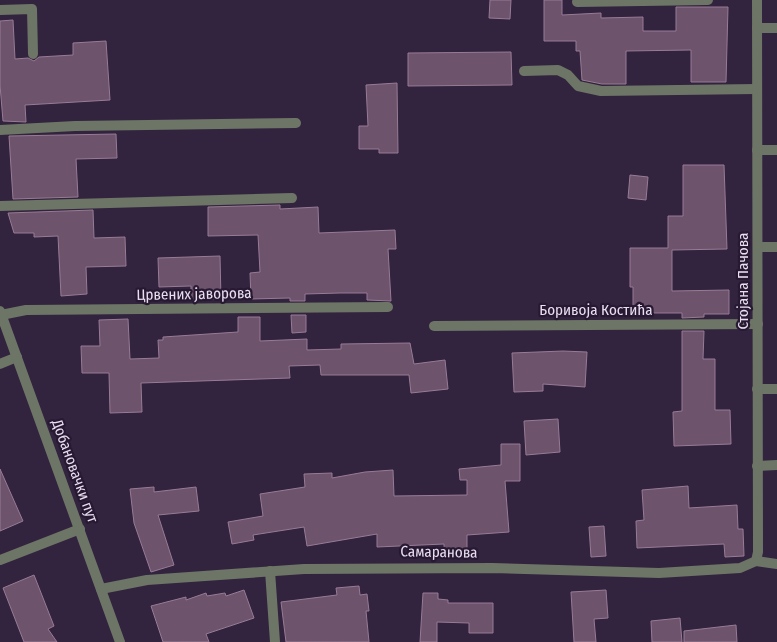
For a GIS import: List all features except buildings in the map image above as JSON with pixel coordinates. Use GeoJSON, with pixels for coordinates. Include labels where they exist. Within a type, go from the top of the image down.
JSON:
{"type":"FeatureCollection","features":[{"type":"Feature","properties":{"kind":"street"},"geometry":{"type":"LineString","coordinates":[[577,2],[708,0]]}},
{"type":"Feature","properties":{"kind":"street","name":"Стојана Пачова"},"geometry":{"type":"LineString","coordinates":[[756,562],[758,552],[757,0]]}},
{"type":"Feature","properties":{"kind":"street"},"geometry":{"type":"LineString","coordinates":[[0,10],[32,9],[33,54]]}},
{"type":"Feature","properties":{"kind":"street"},"geometry":{"type":"LineString","coordinates":[[756,28],[777,28]]}},
{"type":"Feature","properties":{"kind":"street"},"geometry":{"type":"LineString","coordinates":[[524,71],[558,70],[568,75],[578,86],[600,91],[756,89]]}},
{"type":"Feature","properties":{"kind":"street"},"geometry":{"type":"LineString","coordinates":[[0,130],[75,126],[296,123]]}},
{"type":"Feature","properties":{"kind":"street"},"geometry":{"type":"LineString","coordinates":[[757,150],[777,150]]}},
{"type":"Feature","properties":{"kind":"street"},"geometry":{"type":"LineString","coordinates":[[0,206],[292,198]]}},
{"type":"Feature","properties":{"kind":"street"},"geometry":{"type":"LineString","coordinates":[[758,247],[777,247]]}},
{"type":"Feature","properties":{"kind":"street","name":"Црвених јаворова"},"geometry":{"type":"LineString","coordinates":[[1,313],[26,310],[388,307]]}},
{"type":"Feature","properties":{"kind":"street","name":"Добановачки пут"},"geometry":{"type":"LineString","coordinates":[[1,313],[120,642]]}},
{"type":"Feature","properties":{"kind":"street","name":"Боривоја Костића"},"geometry":{"type":"LineString","coordinates":[[434,326],[758,324]]}},
{"type":"Feature","properties":{"kind":"street"},"geometry":{"type":"LineString","coordinates":[[0,364],[17,358]]}},
{"type":"Feature","properties":{"kind":"street"},"geometry":{"type":"LineString","coordinates":[[757,389],[777,389]]}},
{"type":"Feature","properties":{"kind":"street"},"geometry":{"type":"LineString","coordinates":[[757,466],[777,465]]}},
{"type":"Feature","properties":{"kind":"street"},"geometry":{"type":"LineString","coordinates":[[0,560],[80,529]]}},
{"type":"Feature","properties":{"kind":"street","name":"Самаранова"},"geometry":{"type":"LineString","coordinates":[[101,589],[147,580],[270,571],[374,567],[659,572],[740,568],[756,562],[777,564]]}},
{"type":"Feature","properties":{"kind":"street"},"geometry":{"type":"LineString","coordinates":[[270,571],[275,642]]}}]}
